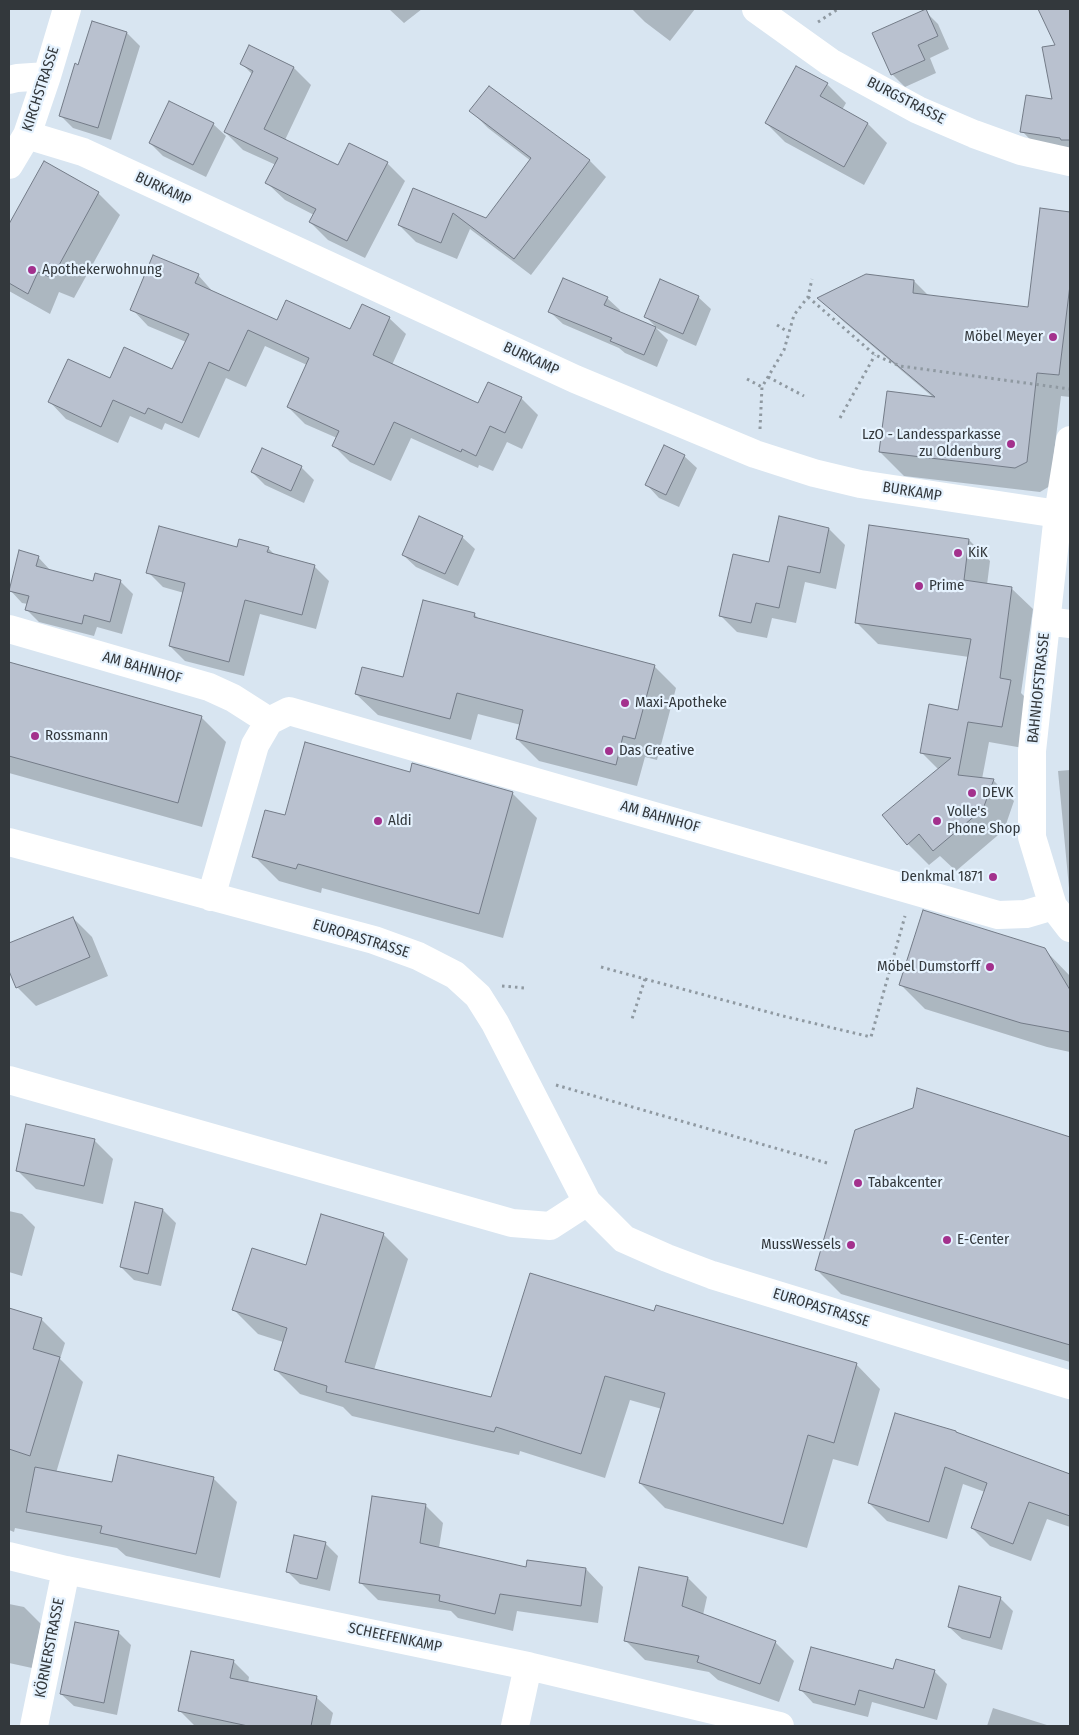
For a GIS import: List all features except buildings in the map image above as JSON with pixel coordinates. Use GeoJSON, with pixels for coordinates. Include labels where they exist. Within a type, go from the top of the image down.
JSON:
{"type":"FeatureCollection","features":[{"type":"Feature","properties":{"kind":"street","name":"KIRCHSTRASSE"},"geometry":{"type":"LineString","coordinates":[[9,165],[27,135],[47,76],[66,9]]}},
{"type":"Feature","properties":{"kind":"street","name":"BURGSTRASSE"},"geometry":{"type":"LineString","coordinates":[[756,9],[830,62],[918,110],[974,134],[1021,151],[1070,162]]}},
{"type":"Feature","properties":{"kind":"street"},"geometry":{"type":"LineString","coordinates":[[9,80],[47,76]]}},
{"type":"Feature","properties":{"kind":"street","name":"BURKAMP"},"geometry":{"type":"LineString","coordinates":[[27,135],[83,152],[575,379],[755,454],[860,484],[1058,514]]}},
{"type":"Feature","properties":{"kind":"street","name":"BAHNHOFSTRASSE"},"geometry":{"type":"LineString","coordinates":[[1070,440],[1058,514],[1058,622],[1032,751],[1032,837],[1054,906],[1070,928]]}},
{"type":"Feature","properties":{"kind":"street","name":"AM BAHNHOF"},"geometry":{"type":"LineString","coordinates":[[9,630],[209,687],[233,698],[269,721],[289,711],[998,915],[1026,914],[1054,906]]}},
{"type":"Feature","properties":{"kind":"street"},"geometry":{"type":"LineString","coordinates":[[211,897],[255,745],[269,721]]}},
{"type":"Feature","properties":{"kind":"street","name":"EUROPASTRASSE"},"geometry":{"type":"LineString","coordinates":[[9,842],[374,940],[418,956],[455,975],[478,996],[495,1023],[587,1202],[624,1239],[712,1275],[1070,1385]]}},
{"type":"Feature","properties":{"kind":"street"},"geometry":{"type":"LineString","coordinates":[[9,1080],[512,1223],[550,1226],[587,1202]]}},
{"type":"Feature","properties":{"kind":"street","name":"SCHEEFENKAMP"},"geometry":{"type":"LineString","coordinates":[[9,1556],[66,1570],[528,1666],[780,1726]]}},
{"type":"Feature","properties":{"kind":"street","name":"KÖRNERSTRASSE"},"geometry":{"type":"LineString","coordinates":[[34,1726],[66,1570]]}},
{"type":"Feature","properties":{"kind":"street"},"geometry":{"type":"LineString","coordinates":[[515,1726],[528,1666]]}},
{"type":"Feature","properties":{"kind":"path"},"geometry":{"type":"LineString","coordinates":[[755,454],[760,431],[762,387],[784,350],[794,314],[808,297],[812,279]]}},
{"type":"Feature","properties":{"kind":"path"},"geometry":{"type":"LineString","coordinates":[[808,297],[875,355],[900,366],[1070,389]]}},
{"type":"Feature","properties":{"kind":"path"},"geometry":{"type":"LineString","coordinates":[[777,325],[788,332]]}},
{"type":"Feature","properties":{"kind":"path"},"geometry":{"type":"LineString","coordinates":[[840,418],[875,355]]}},
{"type":"Feature","properties":{"kind":"path"},"geometry":{"type":"LineString","coordinates":[[768,377],[804,396]]}},
{"type":"Feature","properties":{"kind":"path"},"geometry":{"type":"LineString","coordinates":[[748,379],[762,387]]}},
{"type":"Feature","properties":{"kind":"path"},"geometry":{"type":"LineString","coordinates":[[601,967],[783,1016],[871,1037],[912,889]]}},
{"type":"Feature","properties":{"kind":"path"},"geometry":{"type":"LineString","coordinates":[[632,1019],[645,979]]}},
{"type":"Feature","properties":{"kind":"path"},"geometry":{"type":"LineString","coordinates":[[531,1093],[554,1084],[827,1163]]}},
{"type":"Feature","properties":{"kind":"place","name":"Apothekerwohnung"},"geometry":{"type":"Point","coordinates":[32,270]}},
{"type":"Feature","properties":{"kind":"place","name":"Möbel Meyer"},"geometry":{"type":"Point","coordinates":[1053,337]}},
{"type":"Feature","properties":{"kind":"place","name":"LzO - Landessparkasse zu Oldenburg"},"geometry":{"type":"Point","coordinates":[1011,444]}},
{"type":"Feature","properties":{"kind":"place","name":"KiK"},"geometry":{"type":"Point","coordinates":[958,553]}},
{"type":"Feature","properties":{"kind":"place","name":"Prime"},"geometry":{"type":"Point","coordinates":[919,586]}},
{"type":"Feature","properties":{"kind":"place","name":"Maxi-Apotheke"},"geometry":{"type":"Point","coordinates":[625,703]}},
{"type":"Feature","properties":{"kind":"place","name":"Rossmann"},"geometry":{"type":"Point","coordinates":[35,736]}},
{"type":"Feature","properties":{"kind":"place","name":"Das Creative"},"geometry":{"type":"Point","coordinates":[609,751]}},
{"type":"Feature","properties":{"kind":"place","name":"DEVK"},"geometry":{"type":"Point","coordinates":[972,793]}},
{"type":"Feature","properties":{"kind":"place","name":"Aldi"},"geometry":{"type":"Point","coordinates":[378,821]}},
{"type":"Feature","properties":{"kind":"place","name":"Volle's Phone Shop"},"geometry":{"type":"Point","coordinates":[937,821]}},
{"type":"Feature","properties":{"kind":"place","name":"Denkmal 1871"},"geometry":{"type":"Point","coordinates":[993,877]}},
{"type":"Feature","properties":{"kind":"place","name":"Möbel Dumstorff"},"geometry":{"type":"Point","coordinates":[990,967]}},
{"type":"Feature","properties":{"kind":"place","name":"Tabakcenter"},"geometry":{"type":"Point","coordinates":[858,1183]}},
{"type":"Feature","properties":{"kind":"place","name":"E-Center"},"geometry":{"type":"Point","coordinates":[947,1240]}},
{"type":"Feature","properties":{"kind":"place","name":"MussWessels"},"geometry":{"type":"Point","coordinates":[851,1245]}}]}
